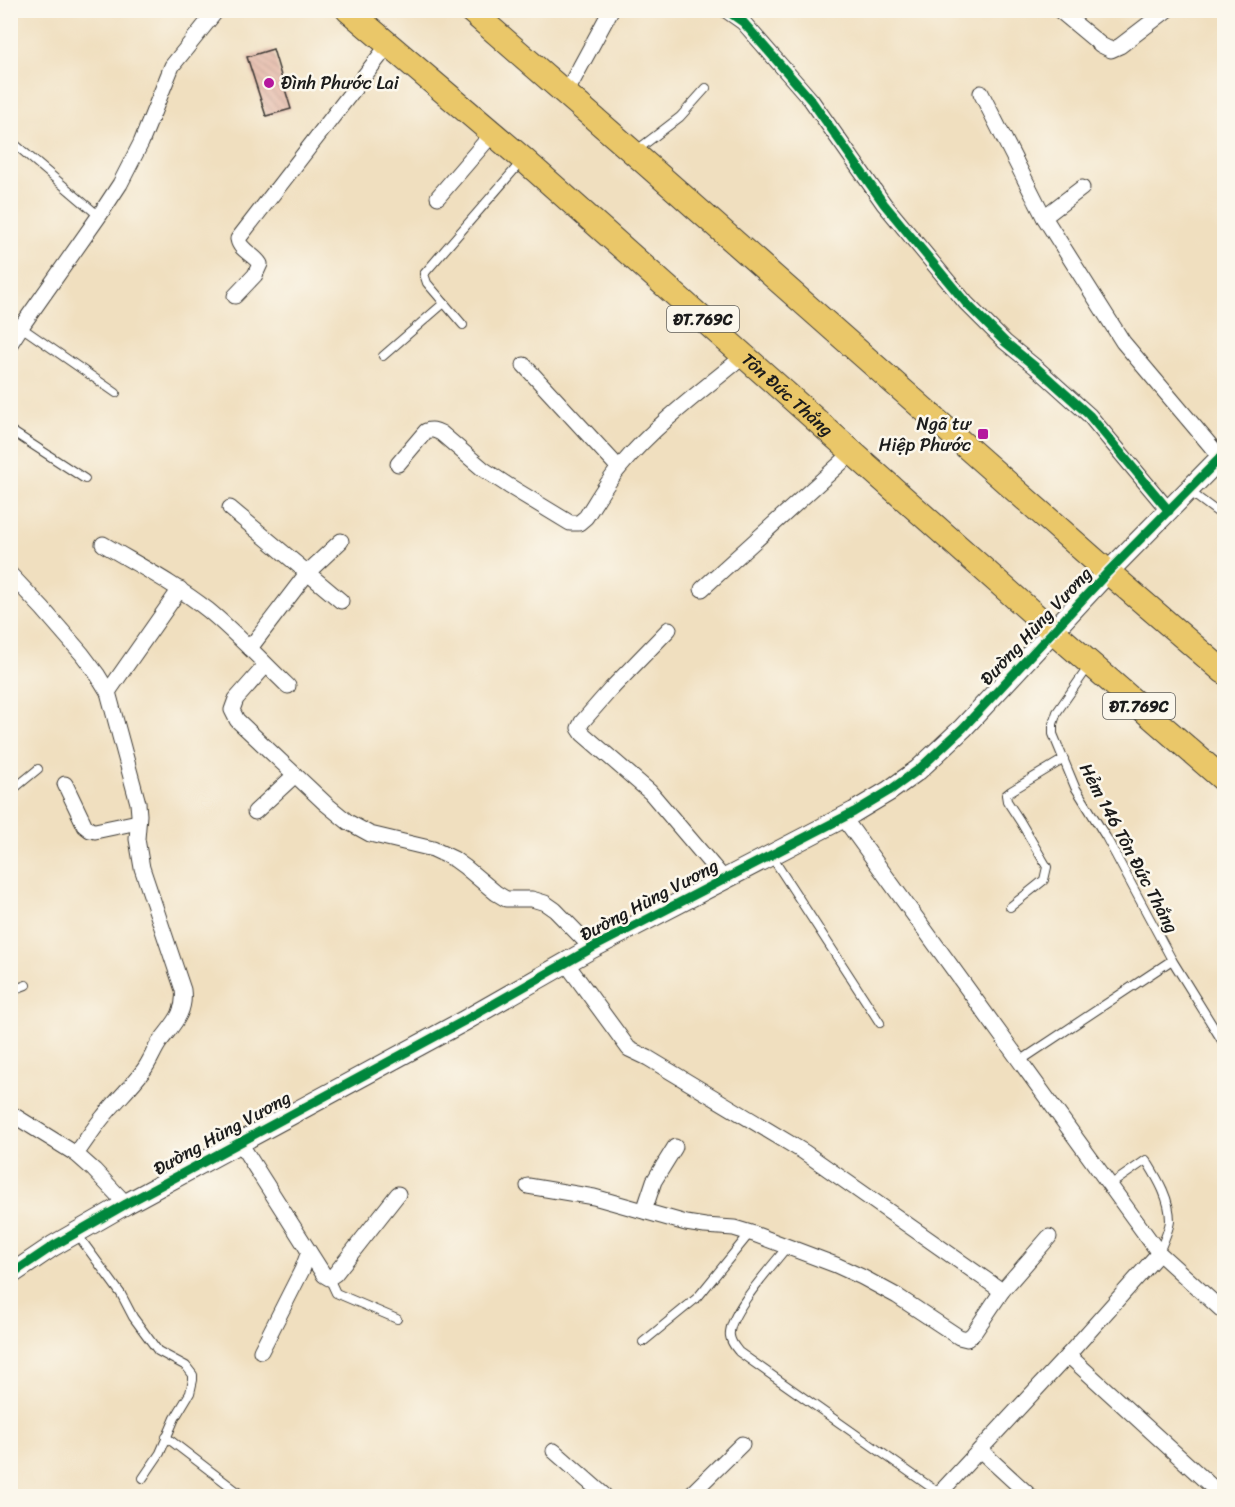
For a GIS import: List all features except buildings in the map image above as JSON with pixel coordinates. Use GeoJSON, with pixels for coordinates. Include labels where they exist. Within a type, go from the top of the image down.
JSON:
{"type":"FeatureCollection","features":[{"type":"Feature","properties":{"kind":"main road","name":"Tôn Đức Thắng"},"geometry":{"type":"LineString","coordinates":[[348,10],[523,159],[1054,632],[1224,780]]}},
{"type":"Feature","properties":{"kind":"main road"},"geometry":{"type":"LineString","coordinates":[[470,10],[1224,672]]}},
{"type":"Feature","properties":{"kind":"street"},"geometry":{"type":"LineString","coordinates":[[10,344],[120,184],[141,143],[172,66],[217,10]]}},
{"type":"Feature","properties":{"kind":"street"},"geometry":{"type":"LineString","coordinates":[[565,95],[611,10]]}},
{"type":"Feature","properties":{"kind":"street"},"geometry":{"type":"LineString","coordinates":[[726,10],[743,22],[811,100],[884,204],[966,303],[1005,342],[1089,415],[1169,511]]}},
{"type":"Feature","properties":{"kind":"street"},"geometry":{"type":"LineString","coordinates":[[1059,10],[1101,45],[1111,50],[1120,46],[1167,10]]}},
{"type":"Feature","properties":{"kind":"street"},"geometry":{"type":"LineString","coordinates":[[235,296],[255,275],[260,264],[241,247],[238,239],[388,44]]}},
{"type":"Feature","properties":{"kind":"street"},"geometry":{"type":"LineString","coordinates":[[981,93],[1044,217],[1123,342],[1222,456]]}},
{"type":"Feature","properties":{"kind":"street"},"geometry":{"type":"LineString","coordinates":[[438,198],[493,133]]}},
{"type":"Feature","properties":{"kind":"street"},"geometry":{"type":"LineString","coordinates":[[1044,217],[1083,188]]}},
{"type":"Feature","properties":{"kind":"street"},"geometry":{"type":"LineString","coordinates":[[398,464],[426,432],[431,429],[435,430],[483,469],[509,486],[570,523],[579,522],[586,517],[619,468],[664,421],[744,356]]}},
{"type":"Feature","properties":{"kind":"street"},"geometry":{"type":"LineString","coordinates":[[524,365],[619,468]]}},
{"type":"Feature","properties":{"kind":"street"},"geometry":{"type":"LineString","coordinates":[[702,589],[853,452]]}},
{"type":"Feature","properties":{"kind":"street","name":"Đường Hùng Vương"},"geometry":{"type":"LineString","coordinates":[[10,1275],[53,1246],[126,1204],[464,1021],[592,948],[771,856],[889,791],[918,770],[963,728],[1108,572],[1222,456]]}},
{"type":"Feature","properties":{"kind":"street"},"geometry":{"type":"LineString","coordinates":[[230,508],[341,601]]}},
{"type":"Feature","properties":{"kind":"street"},"geometry":{"type":"LineString","coordinates":[[250,648],[308,572],[341,541]]}},
{"type":"Feature","properties":{"kind":"street"},"geometry":{"type":"LineString","coordinates":[[103,544],[180,589],[208,610],[288,686]]}},
{"type":"Feature","properties":{"kind":"street"},"geometry":{"type":"LineString","coordinates":[[10,574],[82,654],[108,692],[138,803],[137,839],[142,867],[183,990],[183,1008],[174,1025],[158,1044],[143,1072],[102,1118],[76,1154]]}},
{"type":"Feature","properties":{"kind":"street"},"geometry":{"type":"LineString","coordinates":[[108,692],[180,589]]}},
{"type":"Feature","properties":{"kind":"street"},"geometry":{"type":"LineString","coordinates":[[669,630],[611,689],[579,728],[650,792],[724,879]]}},
{"type":"Feature","properties":{"kind":"street"},"geometry":{"type":"LineString","coordinates":[[266,664],[236,699],[232,710],[237,720],[326,804],[348,822],[370,834],[433,849],[454,859],[506,899],[532,899],[545,903],[555,910],[592,948]]}},
{"type":"Feature","properties":{"kind":"street"},"geometry":{"type":"LineString","coordinates":[[255,812],[295,775]]}},
{"type":"Feature","properties":{"kind":"street"},"geometry":{"type":"LineString","coordinates":[[65,784],[85,826],[90,830],[95,831],[138,822]]}},
{"type":"Feature","properties":{"kind":"street"},"geometry":{"type":"LineString","coordinates":[[843,817],[1020,1061],[1116,1181],[1159,1253],[1224,1312]]}},
{"type":"Feature","properties":{"kind":"street"},"geometry":{"type":"LineString","coordinates":[[566,963],[629,1049],[648,1058],[804,1152],[1002,1291]]}},
{"type":"Feature","properties":{"kind":"street"},"geometry":{"type":"LineString","coordinates":[[10,1113],[76,1154],[126,1204]]}},
{"type":"Feature","properties":{"kind":"street"},"geometry":{"type":"LineString","coordinates":[[240,1143],[324,1275],[329,1278],[335,1274],[399,1194]]}},
{"type":"Feature","properties":{"kind":"street"},"geometry":{"type":"LineString","coordinates":[[644,1211],[654,1181],[675,1147]]}},
{"type":"Feature","properties":{"kind":"street"},"geometry":{"type":"LineString","coordinates":[[528,1186],[594,1197],[696,1225],[734,1228],[750,1233],[862,1277],[897,1296],[958,1337],[966,1339],[973,1334],[1002,1291],[1049,1237]]}},
{"type":"Feature","properties":{"kind":"street"},"geometry":{"type":"LineString","coordinates":[[261,1351],[309,1252]]}},
{"type":"Feature","properties":{"kind":"street"},"geometry":{"type":"LineString","coordinates":[[938,1495],[1159,1253]]}},
{"type":"Feature","properties":{"kind":"street"},"geometry":{"type":"LineString","coordinates":[[1068,1355],[1219,1496]]}},
{"type":"Feature","properties":{"kind":"street"},"geometry":{"type":"LineString","coordinates":[[691,1496],[742,1444]]}},
{"type":"Feature","properties":{"kind":"street"},"geometry":{"type":"LineString","coordinates":[[980,1450],[1030,1497]]}},
{"type":"Feature","properties":{"kind":"street"},"geometry":{"type":"LineString","coordinates":[[554,1451],[605,1497]]}},
{"type":"Feature","properties":{"kind":"lane"},"geometry":{"type":"LineString","coordinates":[[634,153],[680,117],[706,88]]}},
{"type":"Feature","properties":{"kind":"lane"},"geometry":{"type":"LineString","coordinates":[[10,140],[99,216]]}},
{"type":"Feature","properties":{"kind":"lane"},"geometry":{"type":"LineString","coordinates":[[463,325],[427,283],[424,274],[523,159]]}},
{"type":"Feature","properties":{"kind":"lane"},"geometry":{"type":"LineString","coordinates":[[383,356],[444,303]]}},
{"type":"Feature","properties":{"kind":"lane"},"geometry":{"type":"LineString","coordinates":[[21,327],[116,393]]}},
{"type":"Feature","properties":{"kind":"lane"},"geometry":{"type":"LineString","coordinates":[[10,430],[85,479]]}},
{"type":"Feature","properties":{"kind":"lane"},"geometry":{"type":"LineString","coordinates":[[1189,491],[1224,517]]}},
{"type":"Feature","properties":{"kind":"lane","name":"Hẻm 146 Tôn Đức Thắng"},"geometry":{"type":"LineString","coordinates":[[1091,664],[1057,712],[1053,724],[1053,735],[1075,787],[1106,837],[1172,960],[1224,1044]]}},
{"type":"Feature","properties":{"kind":"lane"},"geometry":{"type":"LineString","coordinates":[[1010,907],[1044,880],[1047,867],[1007,801],[1006,795],[1064,759]]}},
{"type":"Feature","properties":{"kind":"lane"},"geometry":{"type":"LineString","coordinates":[[10,792],[38,769]]}},
{"type":"Feature","properties":{"kind":"lane"},"geometry":{"type":"LineString","coordinates":[[771,856],[880,1023]]}},
{"type":"Feature","properties":{"kind":"lane"},"geometry":{"type":"LineString","coordinates":[[1020,1061],[1172,960]]}},
{"type":"Feature","properties":{"kind":"lane"},"geometry":{"type":"LineString","coordinates":[[10,991],[26,986]]}},
{"type":"Feature","properties":{"kind":"lane"},"geometry":{"type":"LineString","coordinates":[[1116,1181],[1146,1160],[1159,1181],[1167,1201],[1170,1222],[1159,1253]]}},
{"type":"Feature","properties":{"kind":"lane"},"geometry":{"type":"LineString","coordinates":[[76,1233],[121,1294],[128,1309],[158,1351],[186,1366],[193,1374],[189,1393],[160,1453],[143,1478]]}},
{"type":"Feature","properties":{"kind":"lane"},"geometry":{"type":"LineString","coordinates":[[643,1342],[698,1297],[750,1233]]}},
{"type":"Feature","properties":{"kind":"lane"},"geometry":{"type":"LineString","coordinates":[[787,1247],[732,1322],[729,1334],[731,1343],[739,1352],[938,1495]]}},
{"type":"Feature","properties":{"kind":"lane"},"geometry":{"type":"LineString","coordinates":[[329,1278],[336,1293],[397,1319]]}},
{"type":"Feature","properties":{"kind":"lane"},"geometry":{"type":"LineString","coordinates":[[166,1437],[243,1497]]}},
{"type":"Feature","properties":{"kind":"cycle path"},"geometry":{"type":"LineString","coordinates":[[726,10],[743,22],[811,100],[884,204],[966,303],[1005,342],[1089,415],[1169,511]]}},
{"type":"Feature","properties":{"kind":"cycle path"},"geometry":{"type":"LineString","coordinates":[[10,1275],[53,1246],[126,1204],[464,1021],[592,948],[854,812],[889,791],[918,770],[963,728],[1108,572],[1224,454]]}},
{"type":"Feature","properties":{"kind":"place","name":"Đình Phước Lai"},"geometry":{"type":"Point","coordinates":[269,83]}},
{"type":"Feature","properties":{"kind":"place","name":"Ngã tư Hiệp Phước"},"geometry":{"type":"Point","coordinates":[983,434]}}]}
